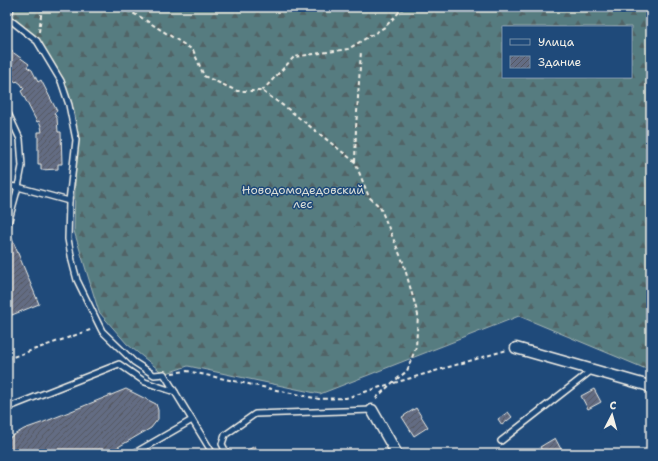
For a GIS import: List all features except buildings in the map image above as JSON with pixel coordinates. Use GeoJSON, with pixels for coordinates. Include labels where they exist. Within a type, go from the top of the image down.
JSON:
{"type":"FeatureCollection","features":[{"type":"Feature","properties":{"kind":"street"},"geometry":{"type":"LineString","coordinates":[[516,348],[646,385],[651,388]]}},
{"type":"Feature","properties":{"kind":"street"},"geometry":{"type":"LineString","coordinates":[[372,410],[398,454]]}},
{"type":"Feature","properties":{"kind":"lane"},"geometry":{"type":"LineString","coordinates":[[7,20],[13,22],[37,42],[60,81],[69,106],[76,140],[69,201],[68,239],[77,280],[102,331],[134,362],[154,375],[164,374],[213,454]]}},
{"type":"Feature","properties":{"kind":"lane"},"geometry":{"type":"LineString","coordinates":[[7,111],[20,139],[22,166],[7,227]]}},
{"type":"Feature","properties":{"kind":"lane"},"geometry":{"type":"LineString","coordinates":[[7,186],[18,187],[69,201]]}},
{"type":"Feature","properties":{"kind":"lane"},"geometry":{"type":"LineString","coordinates":[[7,408],[119,364],[145,382],[175,392]]}},
{"type":"Feature","properties":{"kind":"lane"},"geometry":{"type":"LineString","coordinates":[[501,440],[593,370]]}},
{"type":"Feature","properties":{"kind":"lane"},"geometry":{"type":"LineString","coordinates":[[227,454],[222,444],[226,435],[255,414],[372,410]]}},
{"type":"Feature","properties":{"kind":"lane"},"geometry":{"type":"LineString","coordinates":[[133,454],[192,420]]}},
{"type":"Feature","properties":{"kind":"path"},"geometry":{"type":"LineString","coordinates":[[37,42],[42,7]]}},
{"type":"Feature","properties":{"kind":"path"},"geometry":{"type":"LineString","coordinates":[[121,7],[142,18],[193,50],[204,76],[237,91],[262,91],[288,109],[355,162]]}},
{"type":"Feature","properties":{"kind":"path"},"geometry":{"type":"LineString","coordinates":[[262,91],[294,57],[348,49],[386,28],[404,7]]}},
{"type":"Feature","properties":{"kind":"path"},"geometry":{"type":"LineString","coordinates":[[360,51],[355,162],[369,197],[380,207],[403,262],[418,315],[416,347],[407,372],[373,400],[372,410]]}},
{"type":"Feature","properties":{"kind":"path"},"geometry":{"type":"LineString","coordinates":[[7,359],[100,327]]}},
{"type":"Feature","properties":{"kind":"path"},"geometry":{"type":"LineString","coordinates":[[164,374],[187,371],[319,399],[346,398],[392,383],[516,348]]}},
{"type":"Feature","properties":{"kind":"green space","name":"Новодомодедовский лес"},"geometry":{"type":"Polygon","coordinates":[[[7,7],[651,7],[651,371],[519,316],[320,394],[188,366],[164,374],[127,344],[99,312],[74,231],[76,140],[69,105],[37,41],[7,20],[7,7]]]}}]}
